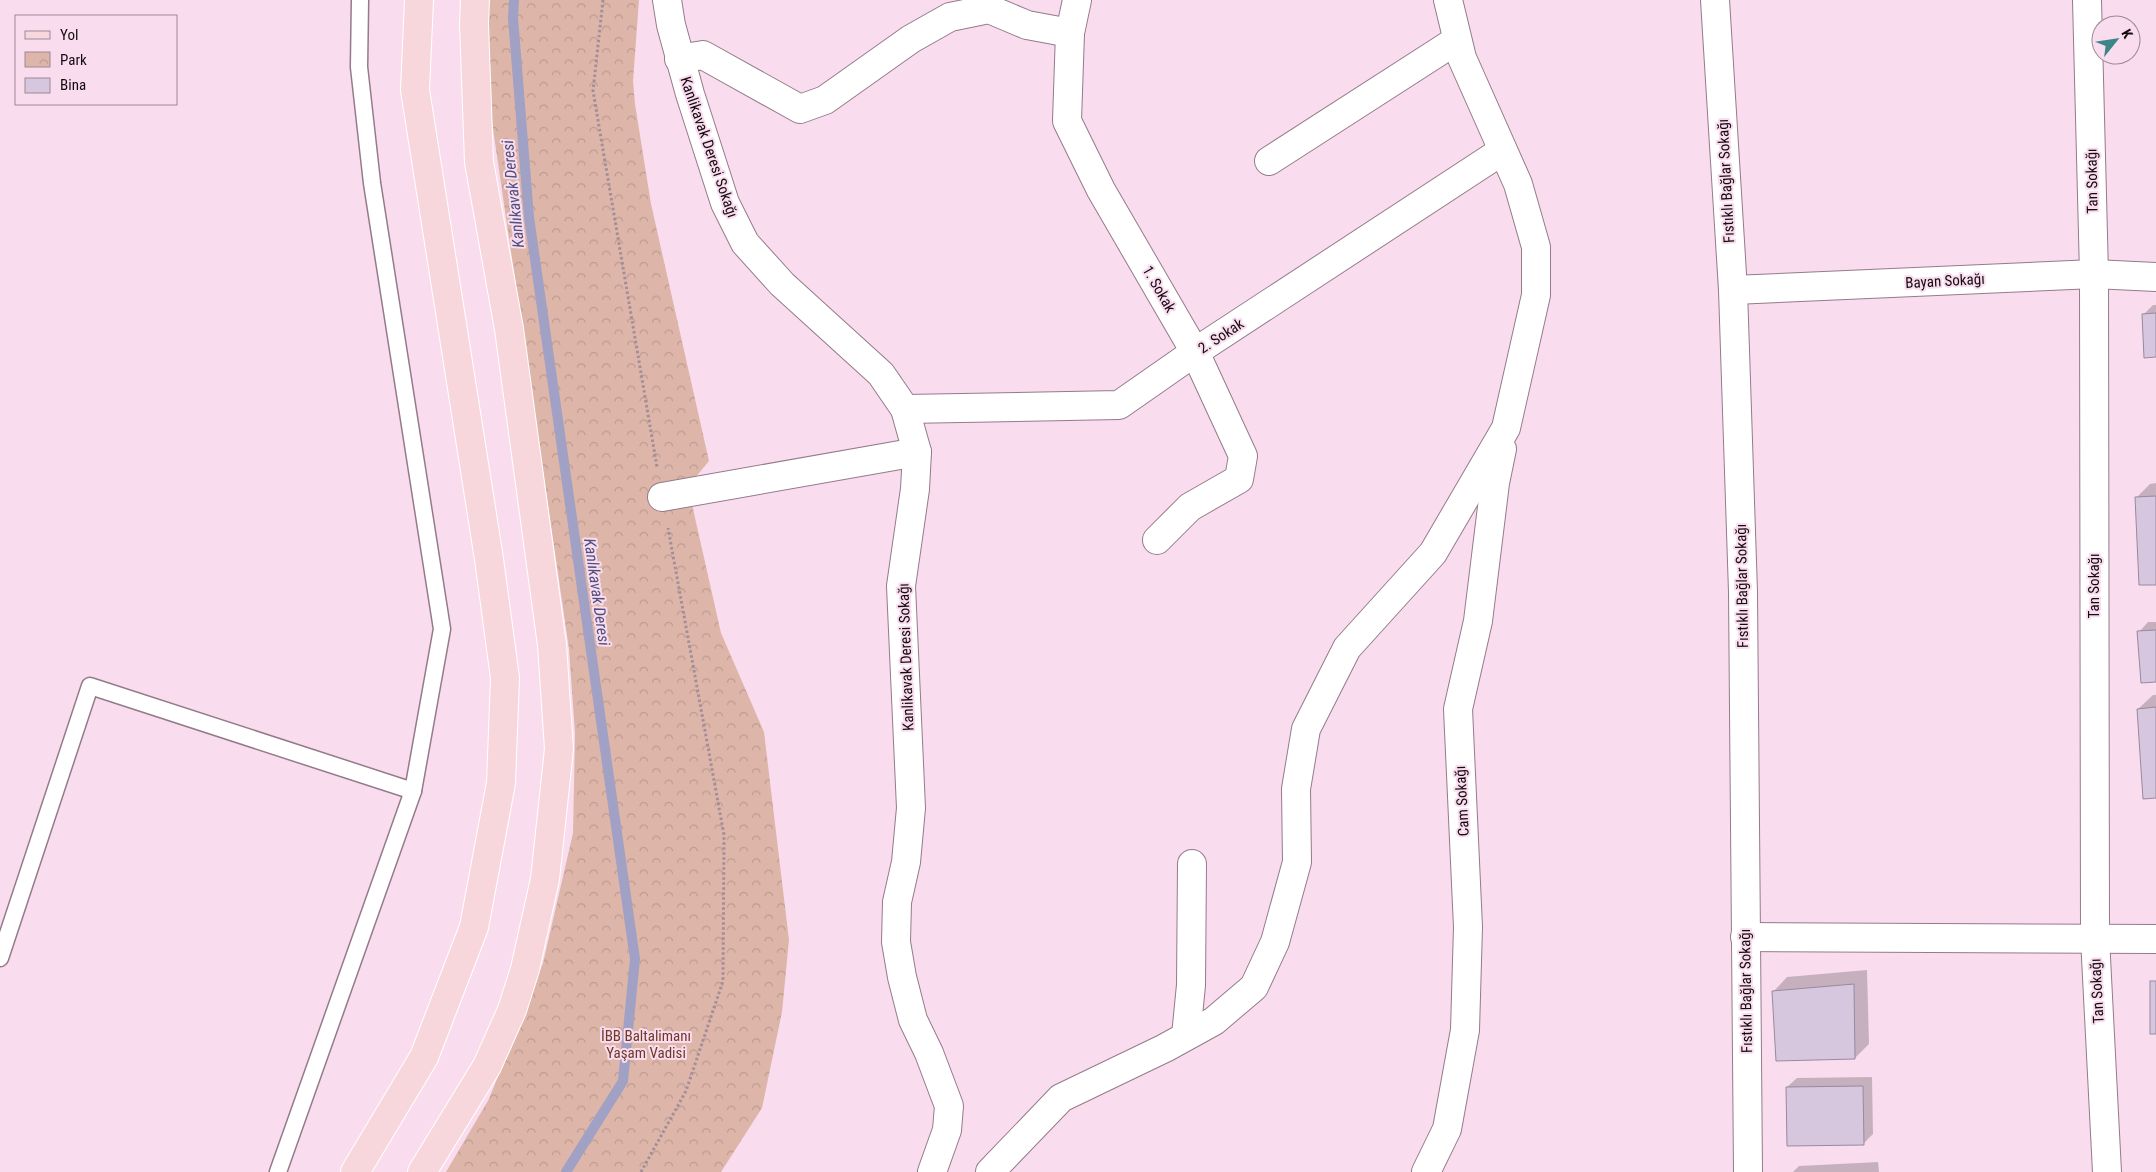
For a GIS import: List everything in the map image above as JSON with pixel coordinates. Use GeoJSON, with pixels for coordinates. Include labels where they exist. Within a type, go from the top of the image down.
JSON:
{"type":"FeatureCollection","features":[{"type":"Feature","properties":{"kind":"main road"},"geometry":{"type":"LineString","coordinates":[[355,1172],[424,1057],[474,927],[501,783],[505,678],[489,558],[415,90],[420,0]]}},
{"type":"Feature","properties":{"kind":"main road"},"geometry":{"type":"LineString","coordinates":[[422,1172],[488,1066],[512,1010],[525,969],[545,879],[559,749],[552,645],[509,328],[479,162],[474,24],[475,0]]}},
{"type":"Feature","properties":{"kind":"street","name":"Kanlikavak Deresi Sokağı"},"geometry":{"type":"LineString","coordinates":[[667,0],[680,59],[725,203],[745,243],[782,284],[881,374],[905,409],[917,452],[915,489],[901,586],[911,808],[906,862],[897,902],[896,942],[902,977],[914,1020],[949,1106],[948,1130],[932,1172]]}},
{"type":"Feature","properties":{"kind":"street","name":"1. Sokak"},"geometry":{"type":"LineString","coordinates":[[1077,0],[1070,33],[1067,121],[1101,190],[1195,352],[1244,456],[1239,479],[1190,507],[1158,540]]}},
{"type":"Feature","properties":{"kind":"street","name":"Cam Sokağı"},"geometry":{"type":"LineString","coordinates":[[1426,1172],[1447,1129],[1465,1030],[1468,928],[1458,708],[1478,621],[1495,484],[1536,295],[1536,246],[1518,184],[1462,58],[1448,0]]}},
{"type":"Feature","properties":{"kind":"street","name":"Fıstıklı Bağlar Sokağı"},"geometry":{"type":"LineString","coordinates":[[1716,0],[1733,290],[1743,592],[1748,1172]]}},
{"type":"Feature","properties":{"kind":"street","name":"Tan Sokağı"},"geometry":{"type":"LineString","coordinates":[[2087,0],[2094,274],[2095,938],[2107,1172]]}},
{"type":"Feature","properties":{"kind":"street"},"geometry":{"type":"LineString","coordinates":[[680,59],[703,55],[800,110],[825,100],[910,39],[950,16],[989,9],[1027,25],[1070,33]]}},
{"type":"Feature","properties":{"kind":"street"},"geometry":{"type":"LineString","coordinates":[[1269,161],[1457,40]]}},
{"type":"Feature","properties":{"kind":"street","name":"2. Sokak"},"geometry":{"type":"LineString","coordinates":[[905,409],[1119,405],[1195,352],[1502,151]]}},
{"type":"Feature","properties":{"kind":"street","name":"Bayan Sokağı"},"geometry":{"type":"LineString","coordinates":[[1733,290],[2094,274],[2156,278]]}},
{"type":"Feature","properties":{"kind":"street"},"geometry":{"type":"LineString","coordinates":[[990,1172],[1061,1098],[1214,1021],[1254,987],[1275,942],[1297,862],[1296,789],[1306,729],[1347,648],[1433,553],[1506,428]]}},
{"type":"Feature","properties":{"kind":"street"},"geometry":{"type":"LineString","coordinates":[[662,497],[917,452]]}},
{"type":"Feature","properties":{"kind":"street"},"geometry":{"type":"LineString","coordinates":[[1186,1036],[1191,985],[1192,864]]}},
{"type":"Feature","properties":{"kind":"street"},"geometry":{"type":"LineString","coordinates":[[1745,937],[2156,938]]}},
{"type":"Feature","properties":{"kind":"lane"},"geometry":{"type":"LineString","coordinates":[[278,1172],[414,791],[442,629],[372,183],[359,67],[360,0]]}},
{"type":"Feature","properties":{"kind":"lane"},"geometry":{"type":"LineString","coordinates":[[0,958],[90,686],[414,791]]}},
{"type":"Feature","properties":{"kind":"path"},"geometry":{"type":"LineString","coordinates":[[603,0],[593,91],[662,497],[724,835],[723,981],[686,1091],[641,1172]]}},
{"type":"Feature","properties":{"kind":"green space","name":"İBB Baltalimanı Yaşam Vadisi"},"geometry":{"type":"Polygon","coordinates":[[[487,0],[639,0],[633,81],[635,104],[651,204],[709,461],[694,479],[691,500],[721,633],[764,732],[789,940],[782,1012],[762,1108],[721,1172],[446,1172],[489,1099],[543,963],[573,833],[575,733],[569,649],[491,115],[486,35],[487,0]]]}},
{"type":"Feature","properties":{"kind":"building"},"geometry":{"type":"Polygon","coordinates":[[[2156,313],[2156,357],[2144,358],[2142,314],[2156,313]]]}},
{"type":"Feature","properties":{"kind":"building"},"geometry":{"type":"Polygon","coordinates":[[[2156,496],[2156,585],[2139,585],[2135,497],[2156,496]]]}},
{"type":"Feature","properties":{"kind":"building"},"geometry":{"type":"Polygon","coordinates":[[[2156,630],[2156,682],[2141,683],[2137,631],[2156,630]]]}},
{"type":"Feature","properties":{"kind":"building"},"geometry":{"type":"Polygon","coordinates":[[[2156,707],[2156,798],[2143,799],[2137,709],[2156,707]]]}},
{"type":"Feature","properties":{"kind":"building"},"geometry":{"type":"Polygon","coordinates":[[[2150,981],[2156,981],[2156,1034],[2150,1034],[2150,981]]]}},
{"type":"Feature","properties":{"kind":"building"},"geometry":{"type":"Polygon","coordinates":[[[1854,984],[1855,1059],[1776,1061],[1772,991],[1854,984]]]}},
{"type":"Feature","properties":{"kind":"building"},"geometry":{"type":"Polygon","coordinates":[[[1863,1086],[1864,1145],[1787,1146],[1786,1087],[1863,1086]]]}},
{"type":"Feature","properties":{"kind":"waterway","name":"Kanlıkavak Deresi"},"geometry":{"type":"LineString","coordinates":[[514,0],[513,18],[529,217],[635,959],[623,1081],[566,1172]]}}]}
